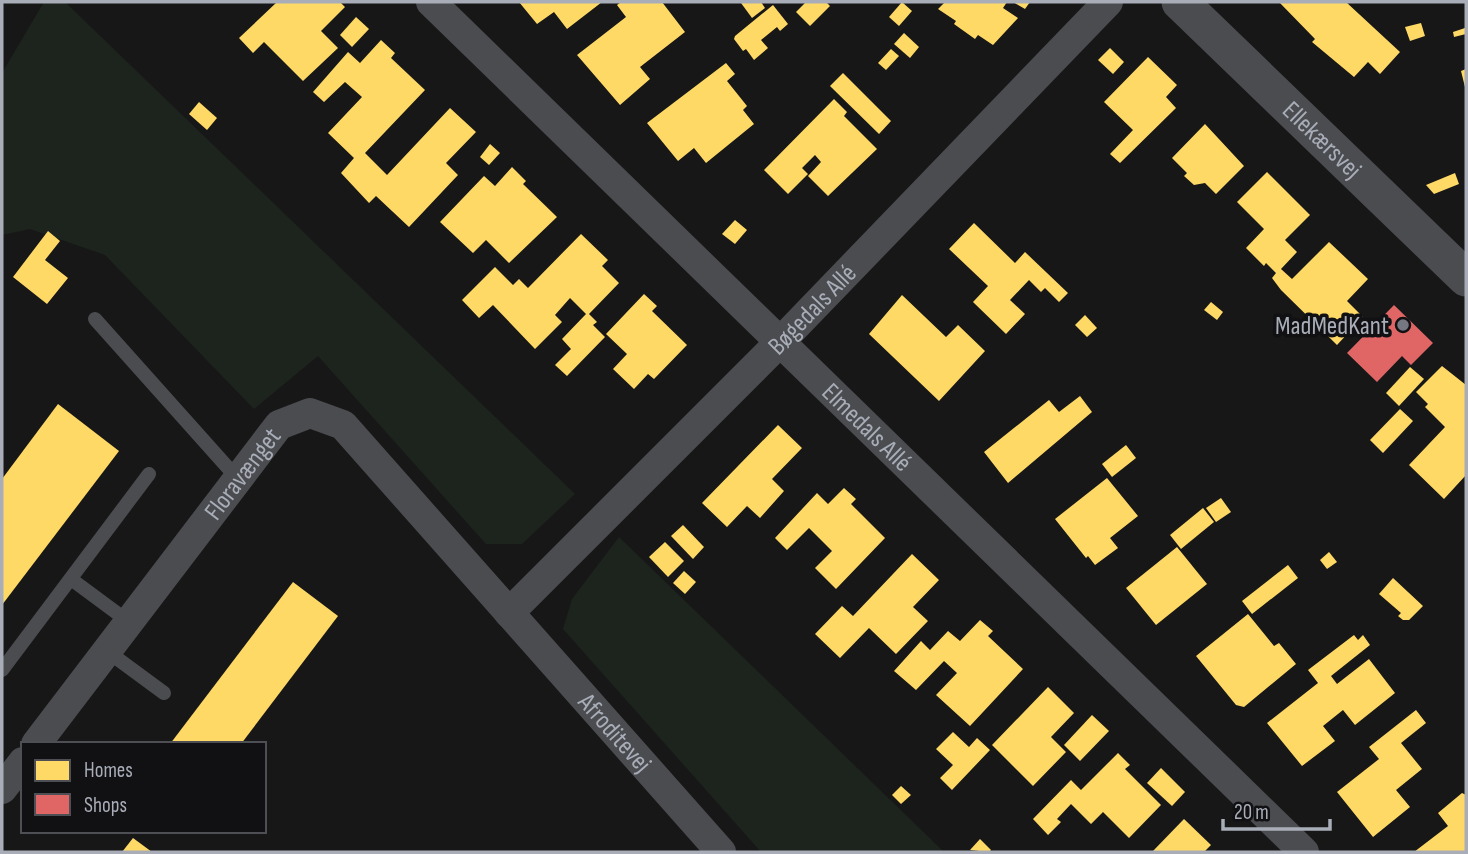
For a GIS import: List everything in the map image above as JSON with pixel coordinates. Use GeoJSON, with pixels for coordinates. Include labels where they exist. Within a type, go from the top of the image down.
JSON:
{"type":"FeatureCollection","features":[{"type":"Feature","properties":{"kind":"street","name":"Elmedals Allé"},"geometry":{"type":"LineString","coordinates":[[431,2],[1304,852]]}},
{"type":"Feature","properties":{"kind":"street","name":"Bøgedals Allé"},"geometry":{"type":"LineString","coordinates":[[509,613],[780,342],[1108,2]]}},
{"type":"Feature","properties":{"kind":"street","name":"Ellekærsvej"},"geometry":{"type":"LineString","coordinates":[[1180,2],[1466,278]]}},
{"type":"Feature","properties":{"kind":"street","name":"Floravænget"},"geometry":{"type":"LineString","coordinates":[[38,742],[279,425],[310,413],[343,425],[509,613]]}},
{"type":"Feature","properties":{"kind":"street","name":"Afroditevej"},"geometry":{"type":"LineString","coordinates":[[509,613],[722,852]]}},
{"type":"Feature","properties":{"kind":"street"},"geometry":{"type":"LineString","coordinates":[[2,789],[21,765]]}},
{"type":"Feature","properties":{"kind":"lane"},"geometry":{"type":"LineString","coordinates":[[95,320],[238,479]]}},
{"type":"Feature","properties":{"kind":"lane"},"geometry":{"type":"LineString","coordinates":[[2,670],[149,474]]}},
{"type":"Feature","properties":{"kind":"lane"},"geometry":{"type":"LineString","coordinates":[[71,579],[129,622]]}},
{"type":"Feature","properties":{"kind":"lane"},"geometry":{"type":"LineString","coordinates":[[107,651],[164,693]]}},
{"type":"Feature","properties":{"kind":"shaded area"},"geometry":{"type":"Polygon","coordinates":[[[44,2],[65,2],[575,494],[522,544],[486,544],[318,356],[254,409],[105,255],[30,229],[2,235],[2,73],[44,2]]]}},
{"type":"Feature","properties":{"kind":"shaded area"},"geometry":{"type":"Polygon","coordinates":[[[619,537],[944,852],[761,852],[563,629],[572,599],[619,537]]]}},
{"type":"Feature","properties":{"kind":"building: Homes"},"geometry":{"type":"Polygon","coordinates":[[[277,2],[340,2],[345,7],[321,31],[338,48],[303,81],[264,42],[253,53],[239,38],[277,2]]]}},
{"type":"Feature","properties":{"kind":"building: Homes"},"geometry":{"type":"Polygon","coordinates":[[[519,2],[602,2],[567,29],[554,12],[537,24],[519,2]]]}},
{"type":"Feature","properties":{"kind":"building: Homes"},"geometry":{"type":"Polygon","coordinates":[[[621,2],[662,2],[685,32],[640,67],[650,79],[620,105],[577,55],[626,17],[617,5],[621,2]]]}},
{"type":"Feature","properties":{"kind":"building: Homes"},"geometry":{"type":"Polygon","coordinates":[[[761,2],[765,8],[752,18],[741,3],[761,2]]]}},
{"type":"Feature","properties":{"kind":"building: Homes"},"geometry":{"type":"Polygon","coordinates":[[[806,2],[826,2],[830,6],[810,26],[796,12],[806,2]]]}},
{"type":"Feature","properties":{"kind":"building: Homes"},"geometry":{"type":"Polygon","coordinates":[[[902,2],[912,11],[899,26],[889,17],[902,2]]]}},
{"type":"Feature","properties":{"kind":"building: Homes"},"geometry":{"type":"Polygon","coordinates":[[[945,2],[1007,2],[1003,8],[1018,18],[993,45],[978,35],[975,39],[954,24],[956,21],[938,9],[945,2]]]}},
{"type":"Feature","properties":{"kind":"building: Homes"},"geometry":{"type":"Polygon","coordinates":[[[1013,2],[1030,2],[1025,9],[1013,2]]]}},
{"type":"Feature","properties":{"kind":"building: Homes"},"geometry":{"type":"Polygon","coordinates":[[[1279,2],[1346,2],[1400,52],[1380,74],[1368,62],[1354,77],[1312,42],[1315,39],[1279,2]]]}},
{"type":"Feature","properties":{"kind":"building: Homes"},"geometry":{"type":"Polygon","coordinates":[[[773,5],[788,24],[780,31],[777,27],[761,40],[768,48],[754,60],[746,49],[743,51],[734,39],[735,36],[773,5]]]}},
{"type":"Feature","properties":{"kind":"building: Homes"},"geometry":{"type":"Polygon","coordinates":[[[356,17],[369,29],[352,47],[340,35],[356,17]]]}},
{"type":"Feature","properties":{"kind":"building: Homes"},"geometry":{"type":"Polygon","coordinates":[[[1421,23],[1425,36],[1410,41],[1405,27],[1421,23]]]}},
{"type":"Feature","properties":{"kind":"building: Homes"},"geometry":{"type":"Polygon","coordinates":[[[1465,28],[1466,34],[1454,37],[1453,32],[1465,28]]]}},
{"type":"Feature","properties":{"kind":"building: Homes"},"geometry":{"type":"Polygon","coordinates":[[[904,33],[919,47],[910,58],[894,44],[904,33]]]}},
{"type":"Feature","properties":{"kind":"building: Homes"},"geometry":{"type":"Polygon","coordinates":[[[381,40],[395,53],[391,58],[425,90],[365,153],[387,175],[450,108],[476,132],[446,163],[458,175],[409,227],[376,196],[369,203],[341,173],[354,158],[328,133],[362,97],[345,82],[324,102],[313,92],[348,52],[360,63],[381,40]]]}},
{"type":"Feature","properties":{"kind":"building: Homes"},"geometry":{"type":"Polygon","coordinates":[[[1110,48],[1124,62],[1113,74],[1098,60],[1110,48]]]}},
{"type":"Feature","properties":{"kind":"building: Homes"},"geometry":{"type":"Polygon","coordinates":[[[891,49],[899,56],[886,70],[878,63],[891,49]]]}},
{"type":"Feature","properties":{"kind":"building: Homes"},"geometry":{"type":"Polygon","coordinates":[[[1148,57],[1177,85],[1166,97],[1176,108],[1120,163],[1110,154],[1133,130],[1104,102],[1148,57]]]}},
{"type":"Feature","properties":{"kind":"building: Homes"},"geometry":{"type":"Polygon","coordinates":[[[726,63],[735,74],[727,81],[747,106],[743,110],[754,124],[706,163],[694,148],[678,161],[647,123],[726,63]]]}},
{"type":"Feature","properties":{"kind":"building: Homes"},"geometry":{"type":"Polygon","coordinates":[[[1466,69],[1466,91],[1461,71],[1466,69]]]}},
{"type":"Feature","properties":{"kind":"building: Homes"},"geometry":{"type":"Polygon","coordinates":[[[843,73],[891,121],[879,134],[830,86],[843,73]]]}},
{"type":"Feature","properties":{"kind":"building: Homes"},"geometry":{"type":"Polygon","coordinates":[[[834,99],[847,112],[844,116],[877,149],[828,196],[808,176],[821,162],[815,155],[802,168],[808,174],[788,194],[764,170],[834,99]]]}},
{"type":"Feature","properties":{"kind":"building: Homes"},"geometry":{"type":"Polygon","coordinates":[[[199,102],[217,118],[207,130],[189,114],[199,102]]]}},
{"type":"Feature","properties":{"kind":"building: Homes"},"geometry":{"type":"Polygon","coordinates":[[[1205,124],[1244,166],[1216,194],[1205,183],[1194,185],[1184,176],[1187,173],[1172,158],[1205,124]]]}},
{"type":"Feature","properties":{"kind":"building: Homes"},"geometry":{"type":"Polygon","coordinates":[[[490,144],[500,153],[489,165],[480,157],[490,144]]]}},
{"type":"Feature","properties":{"kind":"building: Homes"},"geometry":{"type":"Polygon","coordinates":[[[512,167],[526,181],[523,184],[557,217],[509,263],[486,240],[473,253],[440,222],[484,176],[495,186],[512,167]]]}},
{"type":"Feature","properties":{"kind":"building: Homes"},"geometry":{"type":"Polygon","coordinates":[[[1267,172],[1310,215],[1285,240],[1297,252],[1281,269],[1292,279],[1329,242],[1368,279],[1347,301],[1363,317],[1337,345],[1281,290],[1272,278],[1276,273],[1266,263],[1264,266],[1246,248],[1264,229],[1237,202],[1267,172]]]}},
{"type":"Feature","properties":{"kind":"building: Homes"},"geometry":{"type":"Polygon","coordinates":[[[1455,173],[1459,184],[1434,194],[1426,185],[1455,173]]]}},
{"type":"Feature","properties":{"kind":"building: Homes"},"geometry":{"type":"Polygon","coordinates":[[[735,220],[747,230],[735,244],[722,234],[735,220]]]}},
{"type":"Feature","properties":{"kind":"building: Homes"},"geometry":{"type":"Polygon","coordinates":[[[974,223],[1015,263],[1025,252],[1068,293],[1059,302],[1045,288],[1041,292],[1029,280],[1010,300],[1025,314],[1006,334],[973,302],[988,286],[949,249],[974,223]]]}},
{"type":"Feature","properties":{"kind":"building: Homes"},"geometry":{"type":"Polygon","coordinates":[[[48,231],[60,241],[45,260],[68,278],[47,304],[13,277],[48,231]]]}},
{"type":"Feature","properties":{"kind":"building: Homes"},"geometry":{"type":"Polygon","coordinates":[[[581,234],[608,260],[602,266],[619,283],[589,314],[597,322],[593,325],[605,337],[567,376],[555,365],[571,349],[562,339],[586,314],[570,298],[555,315],[562,322],[535,349],[493,305],[479,318],[462,300],[495,267],[513,285],[519,279],[528,288],[581,234]]]}},
{"type":"Feature","properties":{"kind":"building: Homes"},"geometry":{"type":"Polygon","coordinates":[[[644,294],[657,306],[652,311],[687,345],[654,379],[648,374],[634,389],[613,369],[627,354],[606,334],[644,294]]]}},
{"type":"Feature","properties":{"kind":"building: Homes"},"geometry":{"type":"Polygon","coordinates":[[[902,295],[946,337],[958,325],[985,351],[939,401],[869,334],[902,295]]]}},
{"type":"Feature","properties":{"kind":"building: Homes"},"geometry":{"type":"Polygon","coordinates":[[[1211,302],[1223,312],[1217,320],[1204,310],[1211,302]]]}},
{"type":"Feature","properties":{"kind":"building: Homes"},"geometry":{"type":"Polygon","coordinates":[[[1085,315],[1097,328],[1087,337],[1075,325],[1085,315]]]}},
{"type":"Feature","properties":{"kind":"building: Homes"},"geometry":{"type":"Polygon","coordinates":[[[1442,366],[1466,385],[1466,475],[1444,499],[1409,465],[1445,427],[1425,407],[1428,404],[1416,392],[1442,366]]]}},
{"type":"Feature","properties":{"kind":"building: Homes"},"geometry":{"type":"Polygon","coordinates":[[[1410,367],[1424,379],[1399,406],[1386,393],[1410,367]]]}},
{"type":"Feature","properties":{"kind":"building: Homes"},"geometry":{"type":"Polygon","coordinates":[[[1080,396],[1092,412],[1008,483],[984,452],[1049,400],[1059,412],[1080,396]]]}},
{"type":"Feature","properties":{"kind":"building: Homes"},"geometry":{"type":"Polygon","coordinates":[[[58,404],[119,451],[2,605],[2,479],[58,404]]]}},
{"type":"Feature","properties":{"kind":"building: Homes"},"geometry":{"type":"Polygon","coordinates":[[[1400,409],[1413,421],[1383,453],[1370,440],[1400,409]]]}},
{"type":"Feature","properties":{"kind":"building: Homes"},"geometry":{"type":"Polygon","coordinates":[[[778,425],[802,448],[772,479],[784,491],[760,518],[747,506],[727,527],[702,503],[778,425]]]}},
{"type":"Feature","properties":{"kind":"building: Homes"},"geometry":{"type":"Polygon","coordinates":[[[1126,445],[1136,458],[1112,477],[1102,464],[1126,445]]]}},
{"type":"Feature","properties":{"kind":"building: Homes"},"geometry":{"type":"Polygon","coordinates":[[[1107,478],[1138,516],[1110,538],[1118,548],[1095,565],[1088,556],[1086,558],[1055,519],[1107,478]]]}},
{"type":"Feature","properties":{"kind":"building: Homes"},"geometry":{"type":"Polygon","coordinates":[[[844,488],[856,499],[851,504],[885,538],[836,589],[815,568],[832,551],[809,528],[787,550],[775,538],[817,493],[828,504],[844,488]]]}},
{"type":"Feature","properties":{"kind":"building: Homes"},"geometry":{"type":"Polygon","coordinates":[[[1221,498],[1231,512],[1216,522],[1206,508],[1221,498]]]}},
{"type":"Feature","properties":{"kind":"building: Homes"},"geometry":{"type":"Polygon","coordinates":[[[1203,508],[1214,522],[1181,549],[1170,535],[1203,508]]]}},
{"type":"Feature","properties":{"kind":"building: Homes"},"geometry":{"type":"Polygon","coordinates":[[[683,525],[704,547],[693,559],[671,536],[683,525]]]}},
{"type":"Feature","properties":{"kind":"building: Homes"},"geometry":{"type":"Polygon","coordinates":[[[665,542],[684,561],[668,577],[649,557],[665,542]]]}},
{"type":"Feature","properties":{"kind":"building: Homes"},"geometry":{"type":"Polygon","coordinates":[[[1177,547],[1207,584],[1156,625],[1126,588],[1177,547]]]}},
{"type":"Feature","properties":{"kind":"building: Homes"},"geometry":{"type":"Polygon","coordinates":[[[1329,552],[1337,562],[1327,569],[1320,560],[1329,552]]]}},
{"type":"Feature","properties":{"kind":"building: Homes"},"geometry":{"type":"Polygon","coordinates":[[[912,554],[939,580],[913,607],[928,621],[896,654],[869,628],[840,658],[815,634],[842,606],[853,616],[912,554]]]}},
{"type":"Feature","properties":{"kind":"building: Homes"},"geometry":{"type":"Polygon","coordinates":[[[1288,565],[1298,578],[1252,614],[1242,601],[1288,565]]]}},
{"type":"Feature","properties":{"kind":"building: Homes"},"geometry":{"type":"Polygon","coordinates":[[[684,571],[696,582],[685,594],[673,583],[684,571]]]}},
{"type":"Feature","properties":{"kind":"building: Homes"},"geometry":{"type":"Polygon","coordinates":[[[1393,578],[1423,606],[1409,620],[1398,616],[1401,613],[1379,594],[1393,578]]]}},
{"type":"Feature","properties":{"kind":"building: Homes"},"geometry":{"type":"Polygon","coordinates":[[[293,582],[338,616],[243,742],[172,742],[293,582]]]}},
{"type":"Feature","properties":{"kind":"building: Homes"},"geometry":{"type":"Polygon","coordinates":[[[1248,614],[1274,646],[1279,643],[1296,664],[1244,707],[1236,705],[1196,656],[1248,614]]]}},
{"type":"Feature","properties":{"kind":"building: Homes"},"geometry":{"type":"Polygon","coordinates":[[[980,620],[993,631],[988,636],[1023,669],[970,726],[936,695],[957,673],[944,661],[916,690],[894,671],[921,641],[930,650],[948,631],[960,641],[980,620]]]}},
{"type":"Feature","properties":{"kind":"building: Homes"},"geometry":{"type":"Polygon","coordinates":[[[1354,635],[1358,640],[1363,635],[1370,645],[1331,676],[1337,684],[1369,659],[1395,693],[1355,725],[1343,710],[1323,726],[1335,741],[1302,766],[1267,723],[1318,683],[1308,670],[1354,635]]]}},
{"type":"Feature","properties":{"kind":"building: Homes"},"geometry":{"type":"Polygon","coordinates":[[[1048,687],[1074,713],[1051,737],[1066,752],[1033,786],[992,745],[1048,687]]]}},
{"type":"Feature","properties":{"kind":"building: Homes"},"geometry":{"type":"Polygon","coordinates":[[[1416,710],[1426,723],[1401,743],[1422,769],[1396,790],[1410,807],[1373,837],[1337,792],[1379,759],[1369,747],[1416,710]]]}},
{"type":"Feature","properties":{"kind":"building: Homes"},"geometry":{"type":"Polygon","coordinates":[[[1092,715],[1109,731],[1080,761],[1064,745],[1092,715]]]}},
{"type":"Feature","properties":{"kind":"building: Homes"},"geometry":{"type":"Polygon","coordinates":[[[953,732],[969,747],[977,738],[990,750],[952,790],[940,778],[953,765],[936,749],[953,732]]]}},
{"type":"Feature","properties":{"kind":"building: Homes"},"geometry":{"type":"Polygon","coordinates":[[[1118,753],[1130,765],[1125,769],[1161,805],[1129,838],[1103,812],[1091,824],[1071,804],[1057,819],[1061,822],[1048,835],[1033,819],[1071,780],[1081,790],[1118,753]]]}},
{"type":"Feature","properties":{"kind":"building: Homes"},"geometry":{"type":"Polygon","coordinates":[[[1161,768],[1185,792],[1172,806],[1147,783],[1161,768]]]}},
{"type":"Feature","properties":{"kind":"building: Homes"},"geometry":{"type":"Polygon","coordinates":[[[901,786],[911,795],[901,804],[892,795],[901,786]]]}},
{"type":"Feature","properties":{"kind":"building: Homes"},"geometry":{"type":"Polygon","coordinates":[[[1462,793],[1466,795],[1466,852],[1414,852],[1448,826],[1438,813],[1462,793]]]}},
{"type":"Feature","properties":{"kind":"building: Homes"},"geometry":{"type":"Polygon","coordinates":[[[1184,819],[1211,845],[1204,852],[1152,852],[1184,819]]]}},
{"type":"Feature","properties":{"kind":"building: Homes"},"geometry":{"type":"Polygon","coordinates":[[[133,838],[152,852],[122,852],[133,838]]]}},
{"type":"Feature","properties":{"kind":"building: Homes"},"geometry":{"type":"Polygon","coordinates":[[[980,839],[991,850],[989,852],[970,850],[980,839]]]}},
{"type":"Feature","properties":{"kind":"building: Shops"},"geometry":{"type":"Polygon","coordinates":[[[1394,305],[1433,343],[1411,365],[1402,356],[1377,382],[1347,353],[1394,305]]]}},
{"type":"Feature","properties":{"kind":"place","name":"MadMedKant"},"geometry":{"type":"Point","coordinates":[1403,325]}}]}
